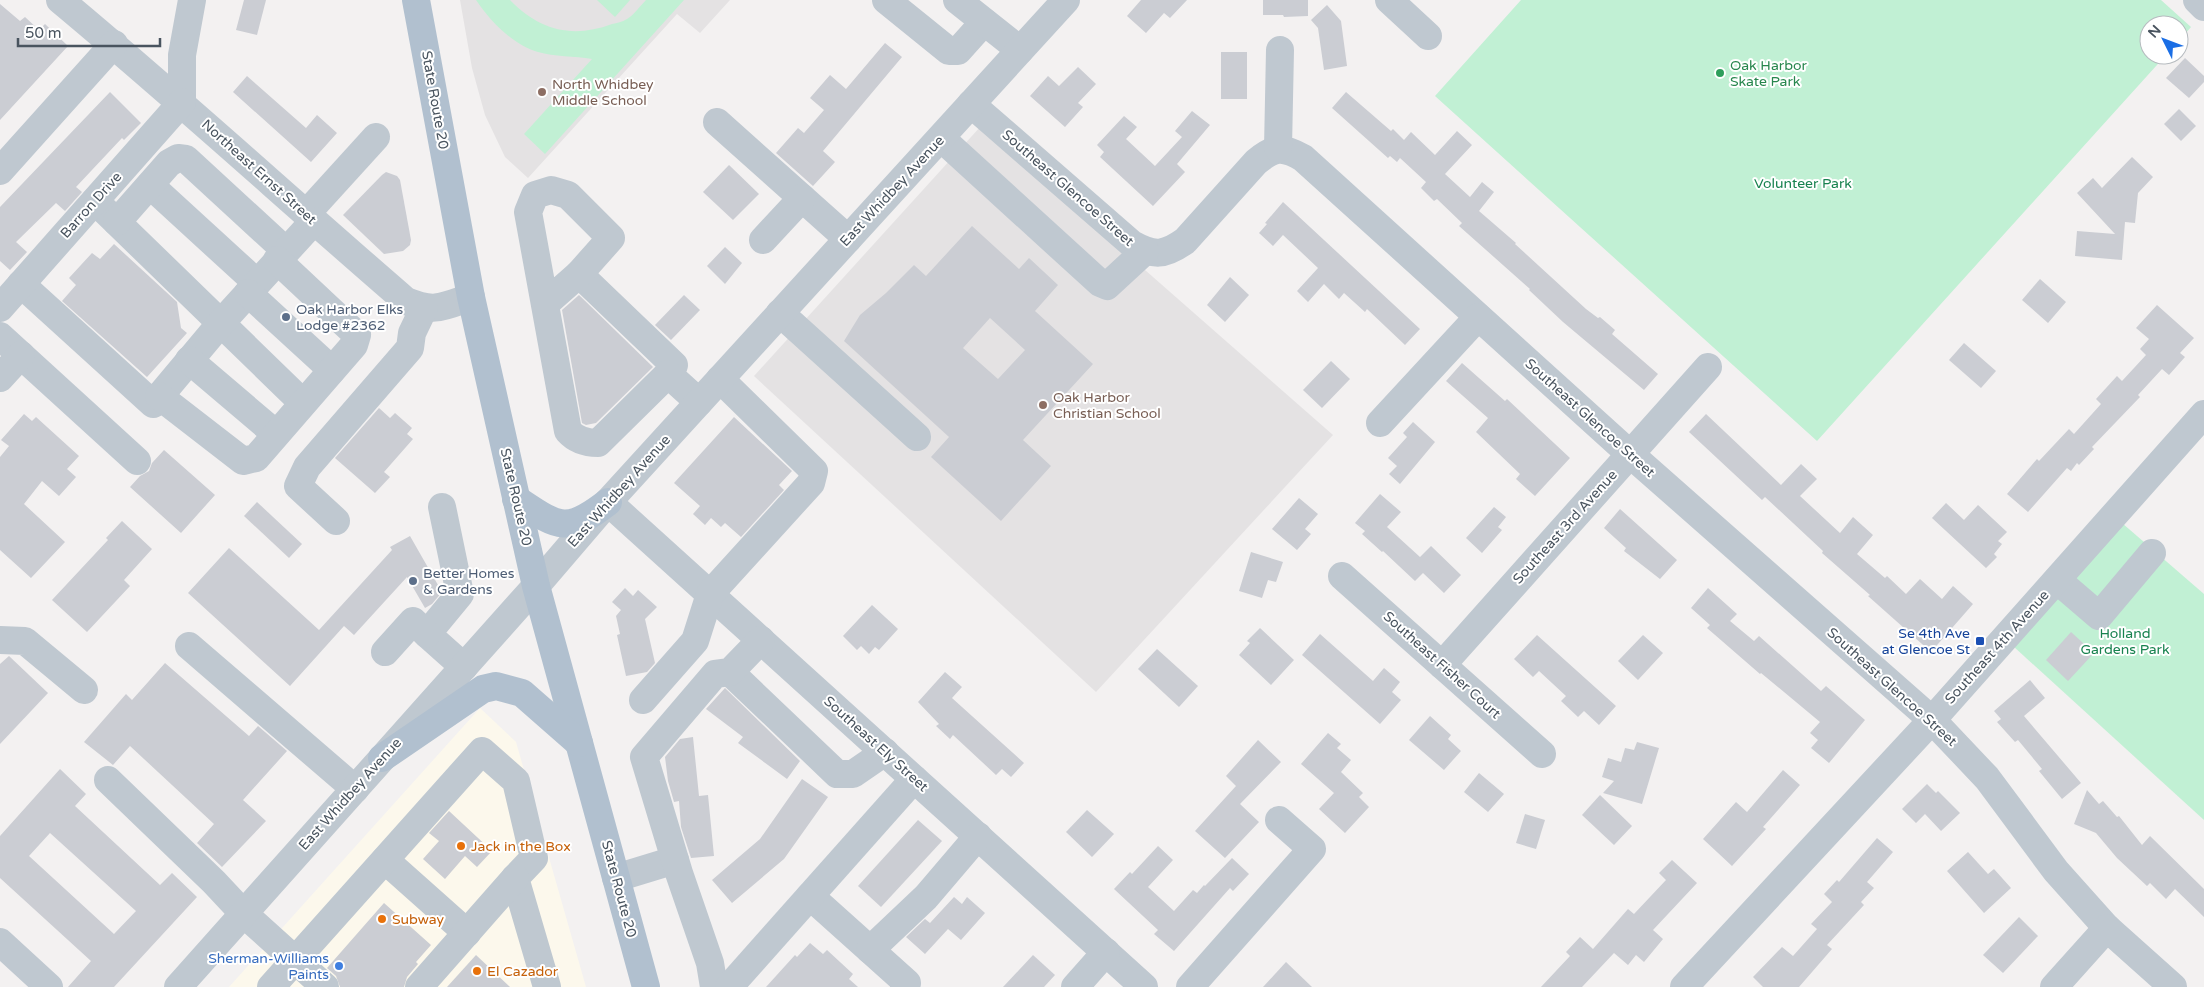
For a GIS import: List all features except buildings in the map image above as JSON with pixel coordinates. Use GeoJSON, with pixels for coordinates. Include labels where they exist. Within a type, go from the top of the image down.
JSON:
{"type":"FeatureCollection","features":[{"type":"Feature","properties":{"kind":"main road","name":"State Route 20"},"geometry":{"type":"LineString","coordinates":[[416,0],[471,297],[536,586],[646,987]]}},
{"type":"Feature","properties":{"kind":"main road"},"geometry":{"type":"LineString","coordinates":[[516,499],[554,522],[571,524],[588,518],[608,502]]}},
{"type":"Feature","properties":{"kind":"main road"},"geometry":{"type":"LineString","coordinates":[[382,758],[483,689],[496,686],[522,693],[579,743]]}},
{"type":"Feature","properties":{"kind":"street","name":"Northeast Ernst Street"},"geometry":{"type":"LineString","coordinates":[[60,0],[182,102],[310,218],[406,301],[424,308]]}},
{"type":"Feature","properties":{"kind":"street"},"geometry":{"type":"LineString","coordinates":[[182,102],[182,55],[192,0]]}},
{"type":"Feature","properties":{"kind":"street"},"geometry":{"type":"LineString","coordinates":[[886,0],[949,51],[958,51],[984,22]]}},
{"type":"Feature","properties":{"kind":"street"},"geometry":{"type":"LineString","coordinates":[[957,0],[1020,50]]}},
{"type":"Feature","properties":{"kind":"street","name":"East Whidbey Avenue"},"geometry":{"type":"LineString","coordinates":[[178,987],[536,586],[608,502],[1066,0]]}},
{"type":"Feature","properties":{"kind":"street"},"geometry":{"type":"LineString","coordinates":[[1389,0],[1428,36]]}},
{"type":"Feature","properties":{"kind":"street"},"geometry":{"type":"LineString","coordinates":[[2197,0],[2204,6]]}},
{"type":"Feature","properties":{"kind":"street"},"geometry":{"type":"LineString","coordinates":[[0,171],[114,44]]}},
{"type":"Feature","properties":{"kind":"street"},"geometry":{"type":"LineString","coordinates":[[1278,148],[1280,50]]}},
{"type":"Feature","properties":{"kind":"street","name":"Barron Drive"},"geometry":{"type":"LineString","coordinates":[[0,308],[182,102]]}},
{"type":"Feature","properties":{"kind":"street","name":"Southeast Glencoe Street"},"geometry":{"type":"LineString","coordinates":[[971,104],[1132,244],[1145,251],[1159,254],[1173,249],[1185,241],[1256,162],[1268,152],[1278,148],[1291,151],[1303,158],[1630,454],[1932,720],[1987,778],[2056,871],[2107,928],[2173,987]]}},
{"type":"Feature","properties":{"kind":"street"},"geometry":{"type":"LineString","coordinates":[[717,122],[848,239]]}},
{"type":"Feature","properties":{"kind":"street"},"geometry":{"type":"LineString","coordinates":[[22,284],[152,404],[220,324],[282,256],[310,218],[376,137]]}},
{"type":"Feature","properties":{"kind":"street"},"geometry":{"type":"LineString","coordinates":[[941,138],[1100,283],[1107,286],[1145,251]]}},
{"type":"Feature","properties":{"kind":"street"},"geometry":{"type":"LineString","coordinates":[[117,222],[169,163],[178,158],[186,159],[357,335],[354,345],[256,458],[243,462],[159,396]]}},
{"type":"Feature","properties":{"kind":"street"},"geometry":{"type":"LineString","coordinates":[[150,185],[332,370]]}},
{"type":"Feature","properties":{"kind":"street"},"geometry":{"type":"LineString","coordinates":[[545,304],[579,274],[610,238],[568,195],[551,190],[535,195],[528,212],[568,431],[573,436],[587,443],[598,443],[674,366],[579,274]]}},
{"type":"Feature","properties":{"kind":"street"},"geometry":{"type":"LineString","coordinates":[[763,240],[802,198]]}},
{"type":"Feature","properties":{"kind":"street"},"geometry":{"type":"LineString","coordinates":[[95,201],[220,324],[303,402]]}},
{"type":"Feature","properties":{"kind":"street"},"geometry":{"type":"LineString","coordinates":[[336,521],[298,486],[307,466],[410,348],[412,332],[424,308],[438,308],[471,297]]}},
{"type":"Feature","properties":{"kind":"street"},"geometry":{"type":"LineString","coordinates":[[780,313],[917,438]]}},
{"type":"Feature","properties":{"kind":"street"},"geometry":{"type":"LineString","coordinates":[[1380,423],[1478,317]]}},
{"type":"Feature","properties":{"kind":"street"},"geometry":{"type":"LineString","coordinates":[[0,336],[136,461]]}},
{"type":"Feature","properties":{"kind":"street"},"geometry":{"type":"LineString","coordinates":[[0,378],[20,355]]}},
{"type":"Feature","properties":{"kind":"street"},"geometry":{"type":"LineString","coordinates":[[189,360],[276,434]]}},
{"type":"Feature","properties":{"kind":"street","name":"Southeast 3rd Avenue"},"geometry":{"type":"LineString","coordinates":[[1442,665],[1708,366]]}},
{"type":"Feature","properties":{"kind":"street"},"geometry":{"type":"LineString","coordinates":[[668,374],[699,402]]}},
{"type":"Feature","properties":{"kind":"street"},"geometry":{"type":"LineString","coordinates":[[643,700],[695,641],[710,594],[811,483],[814,471],[720,379]]}},
{"type":"Feature","properties":{"kind":"street","name":"Southeast 4th Avenue"},"geometry":{"type":"LineString","coordinates":[[1684,987],[1932,720],[2204,414]]}},
{"type":"Feature","properties":{"kind":"street","name":"Southeast Ely Street"},"geometry":{"type":"LineString","coordinates":[[608,502],[1144,987]]}},
{"type":"Feature","properties":{"kind":"street"},"geometry":{"type":"LineString","coordinates":[[427,634],[460,594],[442,507]]}},
{"type":"Feature","properties":{"kind":"street"},"geometry":{"type":"LineString","coordinates":[[2057,580],[2098,616],[2152,553]]}},
{"type":"Feature","properties":{"kind":"street","name":"Southeast Fisher Court"},"geometry":{"type":"LineString","coordinates":[[1342,576],[1542,754]]}},
{"type":"Feature","properties":{"kind":"street"},"geometry":{"type":"LineString","coordinates":[[385,652],[413,621],[464,667]]}},
{"type":"Feature","properties":{"kind":"street"},"geometry":{"type":"LineString","coordinates":[[0,640],[25,641],[84,690]]}},
{"type":"Feature","properties":{"kind":"street"},"geometry":{"type":"LineString","coordinates":[[714,987],[710,962],[675,860],[644,758],[715,674],[730,672],[761,640]]}},
{"type":"Feature","properties":{"kind":"street"},"geometry":{"type":"LineString","coordinates":[[189,646],[355,789]]}},
{"type":"Feature","properties":{"kind":"street"},"geometry":{"type":"LineString","coordinates":[[730,672],[838,774],[853,774],[885,752]]}},
{"type":"Feature","properties":{"kind":"street"},"geometry":{"type":"LineString","coordinates":[[271,987],[482,751],[516,781],[534,858],[419,987]]}},
{"type":"Feature","properties":{"kind":"street"},"geometry":{"type":"LineString","coordinates":[[729,987],[914,779]]}},
{"type":"Feature","properties":{"kind":"street"},"geometry":{"type":"LineString","coordinates":[[108,780],[244,913],[324,987]]}},
{"type":"Feature","properties":{"kind":"street"},"geometry":{"type":"LineString","coordinates":[[1190,987],[1312,849],[1279,820]]}},
{"type":"Feature","properties":{"kind":"street"},"geometry":{"type":"LineString","coordinates":[[870,950],[926,897],[978,836]]}},
{"type":"Feature","properties":{"kind":"street"},"geometry":{"type":"LineString","coordinates":[[385,860],[467,933]]}},
{"type":"Feature","properties":{"kind":"street"},"geometry":{"type":"LineString","coordinates":[[616,878],[675,860]]}},
{"type":"Feature","properties":{"kind":"street"},"geometry":{"type":"LineString","coordinates":[[515,878],[546,987]]}},
{"type":"Feature","properties":{"kind":"street"},"geometry":{"type":"LineString","coordinates":[[810,896],[907,983],[904,987]]}},
{"type":"Feature","properties":{"kind":"street"},"geometry":{"type":"LineString","coordinates":[[2054,987],[2107,928]]}},
{"type":"Feature","properties":{"kind":"street"},"geometry":{"type":"LineString","coordinates":[[0,942],[49,987]]}},
{"type":"Feature","properties":{"kind":"street"},"geometry":{"type":"LineString","coordinates":[[1074,987],[1106,952]]}},
{"type":"Feature","properties":{"kind":"shaded area","name":"North Whidbey Middle School"},"geometry":{"type":"Polygon","coordinates":[[[460,0],[730,0],[700,33],[677,14],[528,178],[505,157],[485,115],[472,68],[460,0]]]}},
{"type":"Feature","properties":{"kind":"shaded area","name":"Oak Harbor Christian School"},"geometry":{"type":"Polygon","coordinates":[[[981,126],[1333,435],[1096,692],[754,376],[981,126]]]}},
{"type":"Feature","properties":{"kind":"shaded area"},"geometry":{"type":"Polygon","coordinates":[[[480,708],[516,742],[586,987],[229,987],[480,708]]]}},
{"type":"Feature","properties":{"kind":"green space"},"geometry":{"type":"Polygon","coordinates":[[[476,0],[510,0],[533,19],[544,25],[570,31],[583,31],[623,21],[632,15],[646,0],[684,0],[545,154],[524,134],[592,59],[551,55],[529,49],[503,31],[476,0]]]}},
{"type":"Feature","properties":{"kind":"green space"},"geometry":{"type":"Polygon","coordinates":[[[597,0],[630,0],[615,17],[597,0]]]}},
{"type":"Feature","properties":{"kind":"green space","name":"Volunteer Park"},"geometry":{"type":"Polygon","coordinates":[[[1521,0],[2161,0],[2178,15],[2139,15],[2139,65],[2157,65],[1817,441],[1435,96],[1521,0]]]}},
{"type":"Feature","properties":{"kind":"green space","name":"Holland Gardens Park"},"geometry":{"type":"Polygon","coordinates":[[[2122,523],[2204,594],[2204,820],[2013,646],[2122,523]]]}},
{"type":"Feature","properties":{"kind":"place","name":"Oak Harbor Skate Park"},"geometry":{"type":"Point","coordinates":[1720,73]}},
{"type":"Feature","properties":{"kind":"place","name":"North Whidbey Middle School"},"geometry":{"type":"Point","coordinates":[542,92]}},
{"type":"Feature","properties":{"kind":"place","name":"Oak Harbor Elks Lodge #2362"},"geometry":{"type":"Point","coordinates":[286,317]}},
{"type":"Feature","properties":{"kind":"place","name":"Oak Harbor Christian School"},"geometry":{"type":"Point","coordinates":[1043,405]}},
{"type":"Feature","properties":{"kind":"place","name":"Better Homes & Gardens"},"geometry":{"type":"Point","coordinates":[413,581]}},
{"type":"Feature","properties":{"kind":"place","name":"Se 4th Ave at Glencoe St"},"geometry":{"type":"Point","coordinates":[1980,641]}},
{"type":"Feature","properties":{"kind":"place","name":"Jack in the Box"},"geometry":{"type":"Point","coordinates":[461,846]}},
{"type":"Feature","properties":{"kind":"place","name":"Subway"},"geometry":{"type":"Point","coordinates":[382,919]}},
{"type":"Feature","properties":{"kind":"place","name":"Sherman-Williams Paints"},"geometry":{"type":"Point","coordinates":[339,966]}},
{"type":"Feature","properties":{"kind":"place","name":"El Cazador"},"geometry":{"type":"Point","coordinates":[477,971]}}]}
